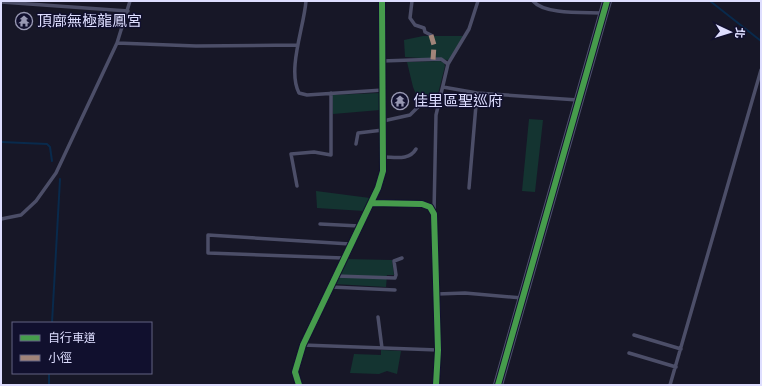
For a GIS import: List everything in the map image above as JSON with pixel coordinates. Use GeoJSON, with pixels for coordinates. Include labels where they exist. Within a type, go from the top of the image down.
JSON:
{"type":"FeatureCollection","features":[{"type":"Feature","properties":{"kind":"street"},"geometry":{"type":"LineString","coordinates":[[299,385],[295,372],[303,345],[343,258],[371,203],[383,171],[382,1]]}},
{"type":"Feature","properties":{"kind":"street"},"geometry":{"type":"LineString","coordinates":[[498,385],[524,298],[607,1]]}},
{"type":"Feature","properties":{"kind":"street"},"geometry":{"type":"LineString","coordinates":[[371,203],[422,204],[430,207],[434,214],[438,350],[436,385]]}},
{"type":"Feature","properties":{"kind":"lane"},"geometry":{"type":"LineString","coordinates":[[1,219],[21,215],[36,201],[56,173],[117,43],[130,1]]}},
{"type":"Feature","properties":{"kind":"lane"},"geometry":{"type":"LineString","coordinates":[[306,1],[305,16],[298,45],[296,75],[297,88],[300,93],[308,95],[383,90]]}},
{"type":"Feature","properties":{"kind":"lane"},"geometry":{"type":"LineString","coordinates":[[412,1],[410,18],[415,25],[424,28],[425,32],[431,35]]}},
{"type":"Feature","properties":{"kind":"lane"},"geometry":{"type":"LineString","coordinates":[[434,214],[436,115],[448,64],[469,29],[478,1]]}},
{"type":"Feature","properties":{"kind":"lane"},"geometry":{"type":"LineString","coordinates":[[533,1],[541,7],[554,10],[604,13]]}},
{"type":"Feature","properties":{"kind":"lane"},"geometry":{"type":"LineString","coordinates":[[1,2],[128,11]]}},
{"type":"Feature","properties":{"kind":"lane"},"geometry":{"type":"LineString","coordinates":[[117,43],[196,46],[298,45]]}},
{"type":"Feature","properties":{"kind":"lane"},"geometry":{"type":"LineString","coordinates":[[382,60],[441,60],[448,64]]}},
{"type":"Feature","properties":{"kind":"lane"},"geometry":{"type":"LineString","coordinates":[[670,385],[761,70]]}},
{"type":"Feature","properties":{"kind":"lane"},"geometry":{"type":"LineString","coordinates":[[442,87],[477,93],[579,100]]}},
{"type":"Feature","properties":{"kind":"lane"},"geometry":{"type":"LineString","coordinates":[[469,188],[477,93]]}},
{"type":"Feature","properties":{"kind":"lane"},"geometry":{"type":"LineString","coordinates":[[297,186],[291,154],[314,152],[331,155],[331,94]]}},
{"type":"Feature","properties":{"kind":"lane"},"geometry":{"type":"LineString","coordinates":[[383,122],[410,115],[418,107]]}},
{"type":"Feature","properties":{"kind":"lane"},"geometry":{"type":"LineString","coordinates":[[356,144],[358,133],[383,130]]}},
{"type":"Feature","properties":{"kind":"lane"},"geometry":{"type":"LineString","coordinates":[[383,157],[409,157],[416,149]]}},
{"type":"Feature","properties":{"kind":"lane"},"geometry":{"type":"LineString","coordinates":[[320,224],[359,226]]}},
{"type":"Feature","properties":{"kind":"lane"},"geometry":{"type":"LineString","coordinates":[[343,258],[208,253],[208,235],[350,244]]}},
{"type":"Feature","properties":{"kind":"lane"},"geometry":{"type":"LineString","coordinates":[[335,276],[395,278],[394,261],[402,258]]}},
{"type":"Feature","properties":{"kind":"lane"},"geometry":{"type":"LineString","coordinates":[[330,287],[395,290]]}},
{"type":"Feature","properties":{"kind":"lane"},"geometry":{"type":"LineString","coordinates":[[436,294],[465,293],[524,298]]}},
{"type":"Feature","properties":{"kind":"lane"},"geometry":{"type":"LineString","coordinates":[[378,317],[382,348]]}},
{"type":"Feature","properties":{"kind":"lane"},"geometry":{"type":"LineString","coordinates":[[634,335],[681,349]]}},
{"type":"Feature","properties":{"kind":"lane"},"geometry":{"type":"LineString","coordinates":[[303,345],[438,350]]}},
{"type":"Feature","properties":{"kind":"lane"},"geometry":{"type":"LineString","coordinates":[[629,353],[676,367]]}},
{"type":"Feature","properties":{"kind":"green space"},"geometry":{"type":"Polygon","coordinates":[[[423,36],[463,36],[449,60],[405,57],[404,40],[423,36]]]}},
{"type":"Feature","properties":{"kind":"green space"},"geometry":{"type":"Polygon","coordinates":[[[440,61],[444,63],[445,66],[438,94],[418,99],[413,87],[407,62],[440,61]]]}},
{"type":"Feature","properties":{"kind":"green space"},"geometry":{"type":"Polygon","coordinates":[[[379,93],[380,110],[333,114],[332,95],[379,93]]]}},
{"type":"Feature","properties":{"kind":"green space"},"geometry":{"type":"Polygon","coordinates":[[[529,119],[543,120],[535,192],[522,191],[529,119]]]}},
{"type":"Feature","properties":{"kind":"green space"},"geometry":{"type":"Polygon","coordinates":[[[316,191],[370,198],[364,211],[317,208],[316,191]]]}},
{"type":"Feature","properties":{"kind":"green space"},"geometry":{"type":"Polygon","coordinates":[[[346,259],[392,260],[394,275],[387,275],[386,287],[334,284],[346,259]]]}},
{"type":"Feature","properties":{"kind":"green space"},"geometry":{"type":"Polygon","coordinates":[[[381,350],[401,351],[397,374],[387,371],[379,374],[350,373],[354,354],[381,355],[381,350]]]}},
{"type":"Feature","properties":{"kind":"waterway"},"geometry":{"type":"LineString","coordinates":[[710,1],[761,41]]}},
{"type":"Feature","properties":{"kind":"waterway"},"geometry":{"type":"LineString","coordinates":[[1,142],[47,144],[50,147],[52,161]]}},
{"type":"Feature","properties":{"kind":"waterway"},"geometry":{"type":"LineString","coordinates":[[52,322],[60,179]]}},
{"type":"Feature","properties":{"kind":"waterway"},"geometry":{"type":"LineString","coordinates":[[49,374],[49,385]]}},
{"type":"Feature","properties":{"kind":"marked path"},"geometry":{"type":"LineString","coordinates":[[431,35],[434,45],[433,60]]}},
{"type":"Feature","properties":{"kind":"cycle path"},"geometry":{"type":"LineString","coordinates":[[299,385],[295,372],[303,345],[378,188],[383,171],[382,1]]}},
{"type":"Feature","properties":{"kind":"cycle path"},"geometry":{"type":"LineString","coordinates":[[498,385],[607,1]]}},
{"type":"Feature","properties":{"kind":"cycle path"},"geometry":{"type":"LineString","coordinates":[[371,203],[422,204],[430,207],[434,214],[438,350],[436,385]]}},
{"type":"Feature","properties":{"kind":"place","name":"頂廍無極龍鳳宮"},"geometry":{"type":"Point","coordinates":[24,21]}},
{"type":"Feature","properties":{"kind":"place","name":"佳里區聖巡府"},"geometry":{"type":"Point","coordinates":[400,101]}}]}
